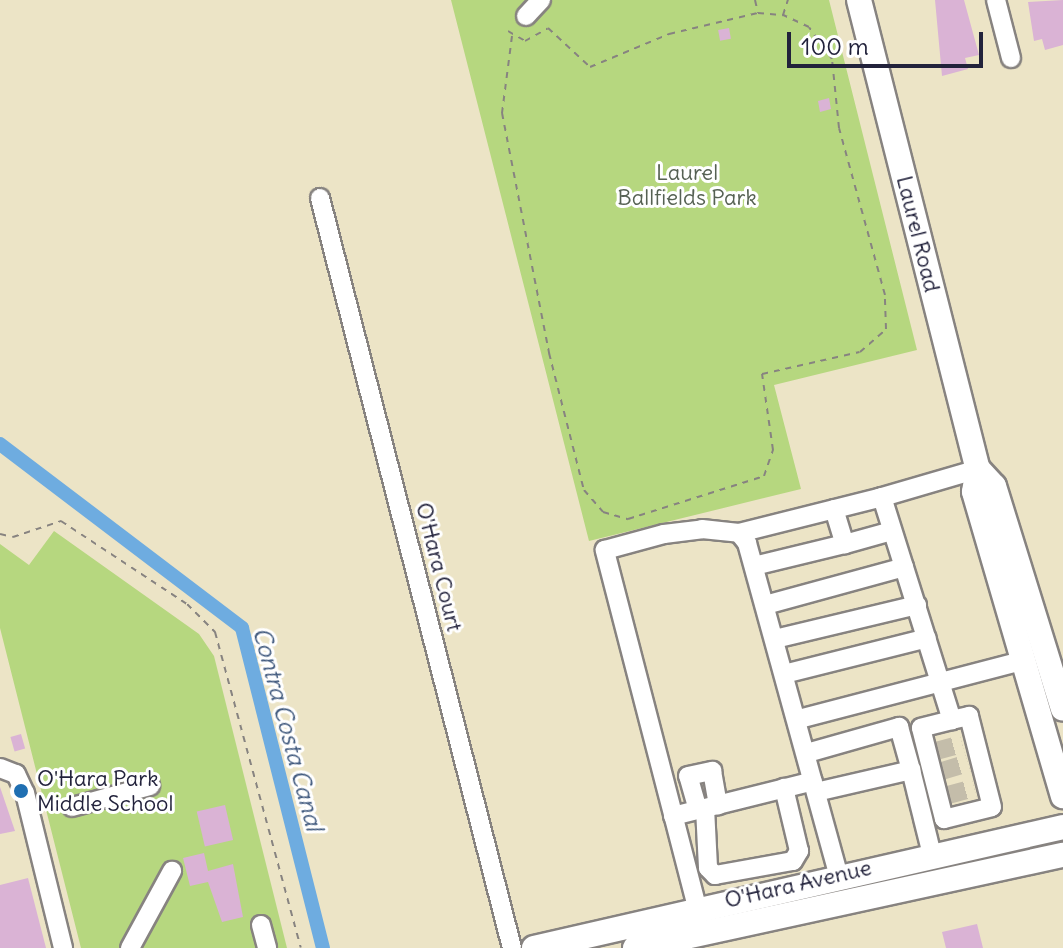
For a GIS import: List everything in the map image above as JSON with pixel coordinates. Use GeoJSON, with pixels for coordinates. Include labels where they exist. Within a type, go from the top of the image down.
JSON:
{"type":"FeatureCollection","features":[{"type":"Feature","properties":{"kind":"main road","name":"Laurel Road"},"geometry":{"type":"LineString","coordinates":[[859,0],[978,469],[974,492],[1063,796]]}},
{"type":"Feature","properties":{"kind":"main road","name":"Laurel Road"},"geometry":{"type":"LineString","coordinates":[[978,469],[994,486],[1063,709]]}},
{"type":"Feature","properties":{"kind":"main road","name":"O'Hara Avenue"},"geometry":{"type":"LineString","coordinates":[[534,948],[838,874],[1063,827]]}},
{"type":"Feature","properties":{"kind":"main road","name":"O'Hara Avenue"},"geometry":{"type":"LineString","coordinates":[[635,948],[1063,855]]}},
{"type":"Feature","properties":{"kind":"street"},"geometry":{"type":"LineString","coordinates":[[526,16],[541,0]]}},
{"type":"Feature","properties":{"kind":"street"},"geometry":{"type":"LineString","coordinates":[[996,0],[1011,58]]}},
{"type":"Feature","properties":{"kind":"street","name":"O'Hara Court"},"geometry":{"type":"LineString","coordinates":[[320,198],[512,948]]}},
{"type":"Feature","properties":{"kind":"street"},"geometry":{"type":"LineString","coordinates":[[697,907],[605,550],[676,532],[739,533],[879,498],[978,469]]}},
{"type":"Feature","properties":{"kind":"street"},"geometry":{"type":"LineString","coordinates":[[879,498],[917,605],[952,720]]}},
{"type":"Feature","properties":{"kind":"street"},"geometry":{"type":"LineString","coordinates":[[834,509],[845,544]]}},
{"type":"Feature","properties":{"kind":"street"},"geometry":{"type":"LineString","coordinates":[[758,565],[892,531]]}},
{"type":"Feature","properties":{"kind":"street"},"geometry":{"type":"LineString","coordinates":[[739,533],[758,565],[838,874]]}},
{"type":"Feature","properties":{"kind":"street"},"geometry":{"type":"LineString","coordinates":[[769,604],[904,567]]}},
{"type":"Feature","properties":{"kind":"street"},"geometry":{"type":"LineString","coordinates":[[779,638],[917,605]]}},
{"type":"Feature","properties":{"kind":"street"},"geometry":{"type":"LineString","coordinates":[[788,673],[927,638]]}},
{"type":"Feature","properties":{"kind":"street"},"geometry":{"type":"LineString","coordinates":[[799,719],[1025,660]]}},
{"type":"Feature","properties":{"kind":"street"},"geometry":{"type":"LineString","coordinates":[[807,753],[899,727],[925,773],[943,796],[944,819],[992,807],[980,786],[969,742],[969,716],[921,728],[932,752],[925,773],[932,855]]}},
{"type":"Feature","properties":{"kind":"street"},"geometry":{"type":"LineString","coordinates":[[0,768],[16,774],[25,793],[63,948]]}},
{"type":"Feature","properties":{"kind":"street"},"geometry":{"type":"LineString","coordinates":[[673,816],[784,788],[925,773]]}},
{"type":"Feature","properties":{"kind":"street"},"geometry":{"type":"LineString","coordinates":[[72,807],[150,786]]}},
{"type":"Feature","properties":{"kind":"street"},"geometry":{"type":"LineString","coordinates":[[707,807],[708,868],[715,875],[793,861],[799,851],[784,788]]}},
{"type":"Feature","properties":{"kind":"street"},"geometry":{"type":"LineString","coordinates":[[130,948],[172,871]]}},
{"type":"Feature","properties":{"kind":"street"},"geometry":{"type":"LineString","coordinates":[[261,925],[267,948]]}},
{"type":"Feature","properties":{"kind":"path"},"geometry":{"type":"LineString","coordinates":[[755,0],[758,13]]}},
{"type":"Feature","properties":{"kind":"path"},"geometry":{"type":"LineString","coordinates":[[783,15],[788,0]]}},
{"type":"Feature","properties":{"kind":"path"},"geometry":{"type":"LineString","coordinates":[[508,31],[512,36],[533,40],[548,28],[582,64],[609,60],[684,30],[758,13],[783,15],[809,27],[832,59],[839,128],[885,295],[886,329],[860,352],[762,374],[773,450],[764,476],[628,519],[603,512],[584,490],[549,353],[502,113],[512,36]]}},
{"type":"Feature","properties":{"kind":"path"},"geometry":{"type":"LineString","coordinates":[[683,24],[684,30]]}},
{"type":"Feature","properties":{"kind":"path"},"geometry":{"type":"LineString","coordinates":[[644,37],[646,43]]}},
{"type":"Feature","properties":{"kind":"path"},"geometry":{"type":"LineString","coordinates":[[606,55],[609,60]]}},
{"type":"Feature","properties":{"kind":"path"},"geometry":{"type":"LineString","coordinates":[[0,534],[13,537],[61,521],[187,604],[215,632],[301,948]]}},
{"type":"Feature","properties":{"kind":"green space","name":"Laurel Ballfields Park"},"geometry":{"type":"Polygon","coordinates":[[[451,0],[829,0],[917,350],[774,385],[801,489],[589,541],[451,0]]]}},
{"type":"Feature","properties":{"kind":"green space"},"geometry":{"type":"Polygon","coordinates":[[[54,531],[199,634],[214,656],[287,948],[81,948],[0,628],[0,544],[29,565],[54,531]]]}},
{"type":"Feature","properties":{"kind":"building"},"geometry":{"type":"Polygon","coordinates":[[[935,0],[964,0],[979,55],[965,58],[968,69],[942,76],[935,0]]]}},
{"type":"Feature","properties":{"kind":"building"},"geometry":{"type":"Polygon","coordinates":[[[1063,0],[1063,45],[1045,50],[1042,39],[1034,41],[1028,2],[1063,0]]]}},
{"type":"Feature","properties":{"kind":"building"},"geometry":{"type":"Polygon","coordinates":[[[729,28],[731,39],[720,41],[718,30],[729,28]]]}},
{"type":"Feature","properties":{"kind":"building"},"geometry":{"type":"Polygon","coordinates":[[[829,98],[831,109],[820,112],[818,101],[829,98]]]}},
{"type":"Feature","properties":{"kind":"building"},"geometry":{"type":"Polygon","coordinates":[[[21,734],[25,748],[15,751],[10,737],[21,734]]]}},
{"type":"Feature","properties":{"kind":"building"},"geometry":{"type":"Polygon","coordinates":[[[0,787],[15,831],[0,834],[0,787]]]}},
{"type":"Feature","properties":{"kind":"building"},"geometry":{"type":"Polygon","coordinates":[[[225,805],[233,840],[205,847],[197,812],[225,805]]]}},
{"type":"Feature","properties":{"kind":"building"},"geometry":{"type":"Polygon","coordinates":[[[204,853],[208,871],[233,864],[243,917],[222,922],[208,882],[190,886],[183,858],[204,853]]]}},
{"type":"Feature","properties":{"kind":"building"},"geometry":{"type":"Polygon","coordinates":[[[28,878],[46,948],[0,948],[0,885],[28,878]]]}},
{"type":"Feature","properties":{"kind":"building"},"geometry":{"type":"Polygon","coordinates":[[[977,924],[983,948],[946,948],[942,932],[977,924]]]}},
{"type":"Feature","properties":{"kind":"waterway","name":"Contra Costa Canal"},"geometry":{"type":"LineString","coordinates":[[0,444],[242,628],[323,948]]}},
{"type":"Feature","properties":{"kind":"tunnel"},"geometry":{"type":"LineString","coordinates":[[936,751],[962,744]]}},
{"type":"Feature","properties":{"kind":"tunnel"},"geometry":{"type":"LineString","coordinates":[[942,771],[968,763]]}},
{"type":"Feature","properties":{"kind":"tunnel"},"geometry":{"type":"LineString","coordinates":[[948,795],[974,788]]}},
{"type":"Feature","properties":{"kind":"place","name":"O'Hara Park Middle School"},"geometry":{"type":"Point","coordinates":[21,791]}}]}
